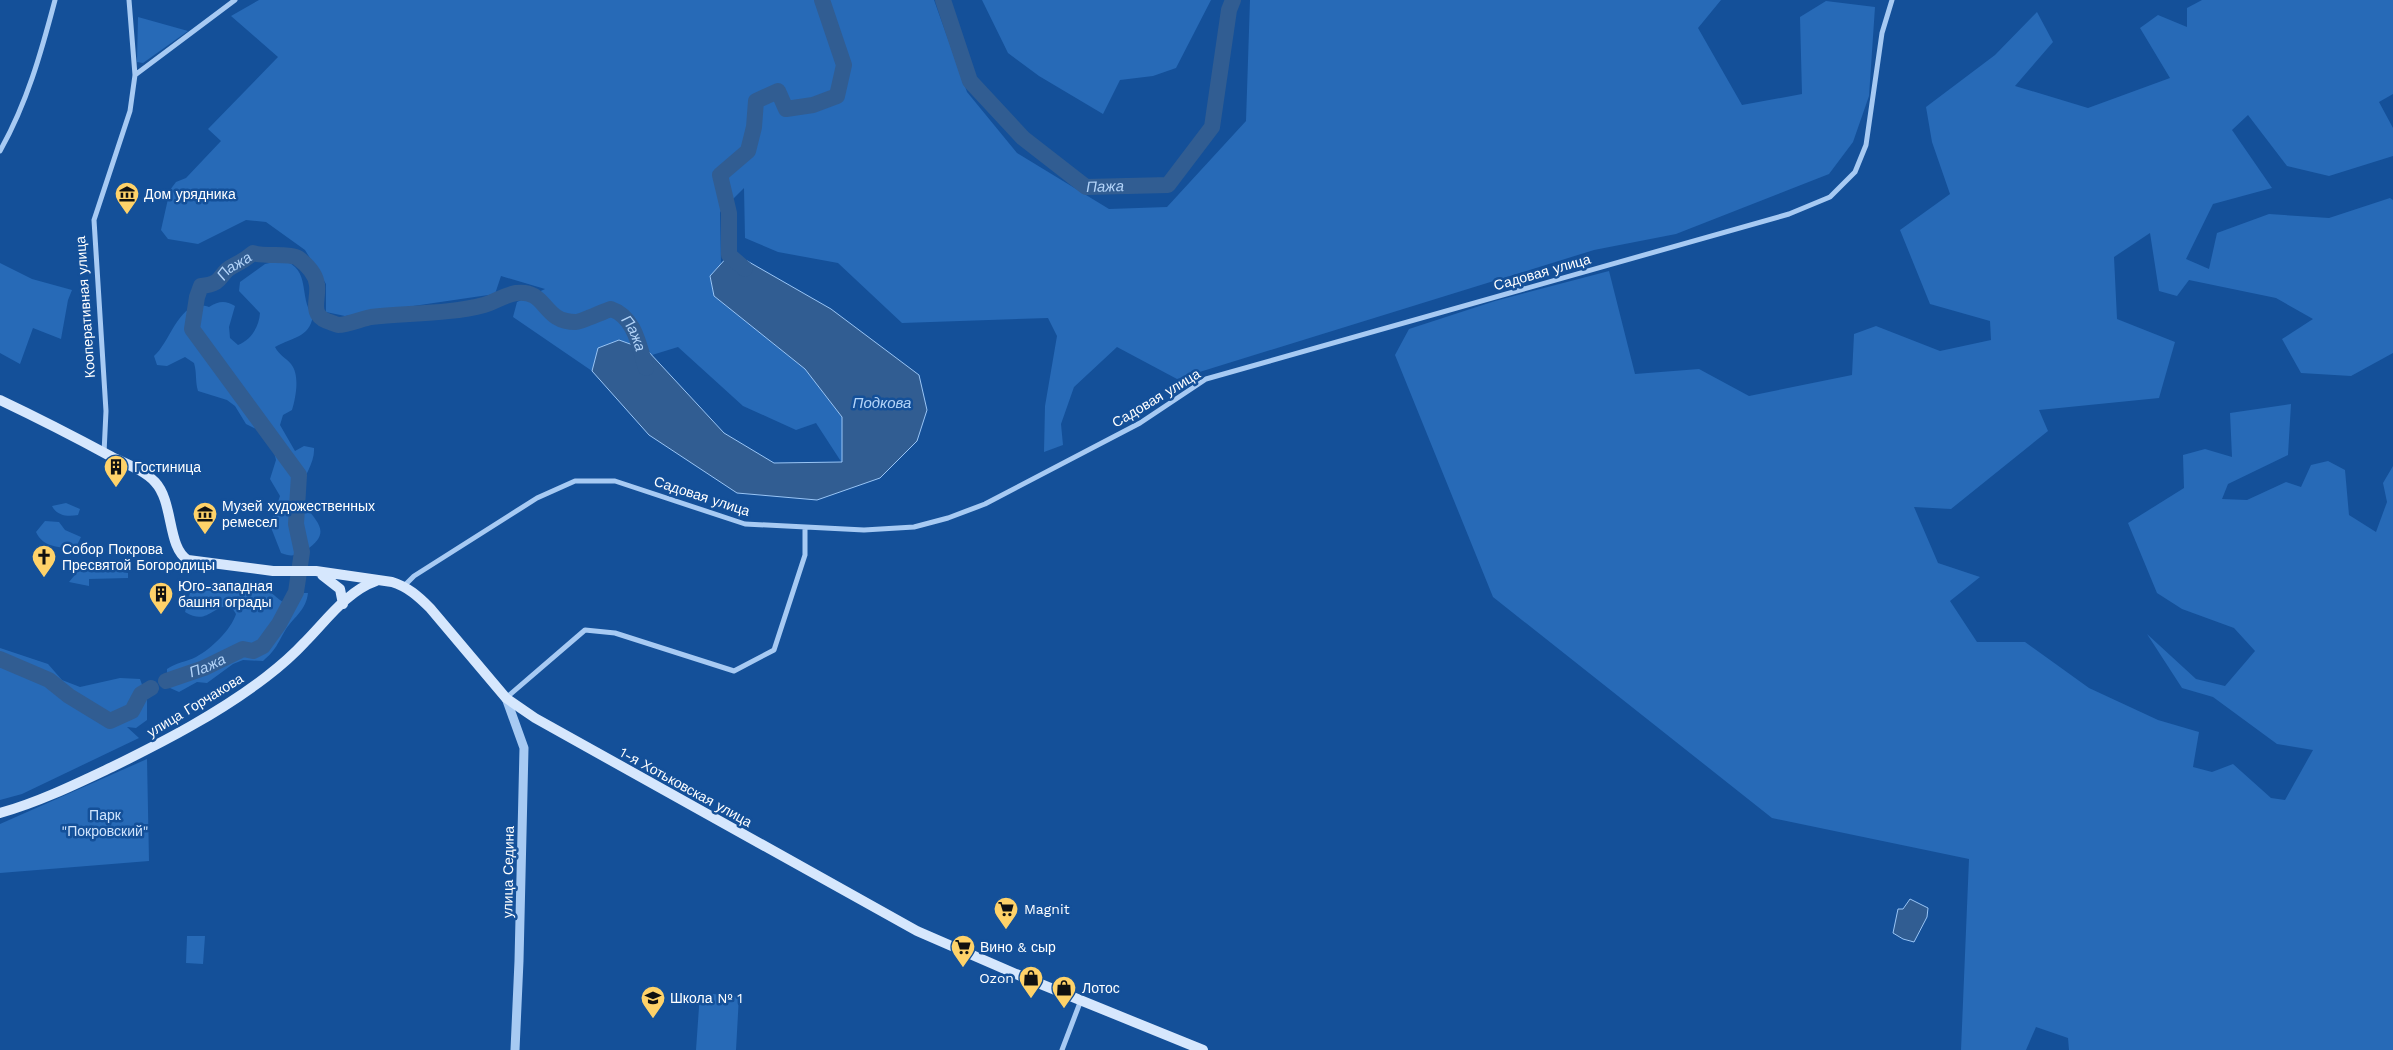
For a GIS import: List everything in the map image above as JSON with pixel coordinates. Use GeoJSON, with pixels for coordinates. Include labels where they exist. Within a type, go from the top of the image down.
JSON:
{"type":"FeatureCollection","features":[{"type":"Feature","properties":{"kind":"main road"},"geometry":{"type":"LineString","coordinates":[[0,400],[144,474],[161,489],[167,503],[178,550],[184,558],[278,572],[316,571],[377,581]]}},
{"type":"Feature","properties":{"kind":"main road"},"geometry":{"type":"LineString","coordinates":[[316,571],[340,589],[343,604]]}},
{"type":"Feature","properties":{"kind":"main road","name":"1-я Хотьковская улица"},"geometry":{"type":"LineString","coordinates":[[377,581],[404,586],[418,596],[506,698],[543,723],[917,931],[1016,974],[1203,1050]]}},
{"type":"Feature","properties":{"kind":"main road","name":"улица Горчакова"},"geometry":{"type":"LineString","coordinates":[[0,813],[84,780],[182,731],[265,678],[305,643],[343,604],[364,586],[377,581]]}},
{"type":"Feature","properties":{"kind":"street"},"geometry":{"type":"LineString","coordinates":[[0,151],[17,122],[33,80],[56,0]]}},
{"type":"Feature","properties":{"kind":"street","name":"Кооперативная улица"},"geometry":{"type":"LineString","coordinates":[[104,452],[106,411],[94,220],[130,112],[135,75],[129,0]]}},
{"type":"Feature","properties":{"kind":"street"},"geometry":{"type":"LineString","coordinates":[[135,75],[235,0]]}},
{"type":"Feature","properties":{"kind":"street","name":"Садовая улица"},"geometry":{"type":"LineString","coordinates":[[404,586],[414,576],[537,498],[575,482],[615,481],[745,524],[864,530],[914,527],[948,518],[985,504],[1140,423],[1206,379],[1789,214],[1830,197],[1854,172],[1866,145],[1882,33],[1892,0]]}},
{"type":"Feature","properties":{"kind":"street"},"geometry":{"type":"LineString","coordinates":[[506,698],[585,630],[615,633],[734,671],[774,650],[805,555],[805,527]]}},
{"type":"Feature","properties":{"kind":"street","name":"улица Седина"},"geometry":{"type":"LineString","coordinates":[[506,698],[524,748],[520,951],[514,1050]]}},
{"type":"Feature","properties":{"kind":"street"},"geometry":{"type":"LineString","coordinates":[[1062,1050],[1081,1000]]}},
{"type":"Feature","properties":{"kind":"green space"},"geometry":{"type":"Polygon","coordinates":[[[259,0],[934,0],[967,92],[1017,153],[1109,209],[1167,207],[1246,121],[1250,0],[1721,0],[1698,28],[1742,105],[1802,94],[1800,17],[1826,1],[1875,7],[1869,96],[1853,142],[1829,174],[1676,234],[1594,250],[1177,379],[1117,347],[1074,387],[1061,424],[1063,445],[1044,452],[1045,406],[1057,336],[1048,318],[902,323],[838,263],[778,252],[745,238],[744,188],[720,212],[721,264],[710,276],[714,296],[805,369],[842,417],[842,463],[816,423],[796,430],[743,406],[678,347],[652,355],[647,350],[619,340],[598,348],[592,371],[513,317],[517,302],[545,289],[501,276],[495,294],[345,316],[326,312],[326,284],[305,250],[266,222],[246,220],[198,244],[168,239],[161,230],[170,190],[176,182],[186,178],[221,141],[208,129],[278,57],[231,16],[259,0]]]}},
{"type":"Feature","properties":{"kind":"green space"},"geometry":{"type":"Polygon","coordinates":[[[982,0],[1211,0],[1176,68],[1153,76],[1120,80],[1103,114],[1039,76],[1008,53],[982,0]]]}},
{"type":"Feature","properties":{"kind":"green space"},"geometry":{"type":"Polygon","coordinates":[[[2202,0],[2393,0],[2393,94],[2379,102],[2393,128],[2393,156],[2329,176],[2287,166],[2248,115],[2232,130],[2272,188],[2213,204],[2186,259],[2209,269],[2217,233],[2269,214],[2329,218],[2390,198],[2393,200],[2393,353],[2351,376],[2301,373],[2282,339],[2313,319],[2276,298],[2189,280],[2177,296],[2159,291],[2150,233],[2114,257],[2117,319],[2175,342],[2159,398],[2039,410],[2048,431],[1951,509],[1914,507],[1938,563],[1980,577],[1950,601],[1977,642],[2025,642],[2089,688],[2158,720],[2199,732],[2193,767],[2212,772],[2233,764],[2271,798],[2285,800],[2313,750],[2277,744],[2213,697],[2182,688],[2147,634],[2196,679],[2225,686],[2255,651],[2234,628],[2182,609],[2157,593],[2128,523],[2184,488],[2183,455],[2205,449],[2232,457],[2230,413],[2291,404],[2288,455],[2228,484],[2222,499],[2247,500],[2286,482],[2301,487],[2311,465],[2328,461],[2345,470],[2349,515],[2376,532],[2387,502],[2383,483],[2393,466],[2393,1050],[2069,1050],[2068,1038],[2036,1027],[2026,1050],[1961,1050],[1969,859],[1772,818],[1493,597],[1395,355],[1409,329],[1495,301],[1609,271],[1635,374],[1699,369],[1749,396],[1852,375],[1854,334],[1876,326],[1940,351],[1991,340],[1990,321],[1930,304],[1900,230],[1950,194],[1932,142],[1926,107],[1995,55],[2037,12],[2053,42],[2015,86],[2088,108],[2170,78],[2140,28],[2158,15],[2187,27],[2187,8],[2202,0]]]}},
{"type":"Feature","properties":{"kind":"green space"},"geometry":{"type":"Polygon","coordinates":[[[138,17],[188,31],[143,63],[137,62],[138,17]]]}},
{"type":"Feature","properties":{"kind":"green space"},"geometry":{"type":"Polygon","coordinates":[[[283,260],[292,264],[298,270],[306,301],[313,316],[308,329],[304,333],[275,347],[291,364],[296,374],[296,393],[292,410],[283,415],[280,425],[295,451],[304,446],[314,448],[313,459],[302,489],[306,507],[320,527],[320,534],[316,542],[297,555],[281,553],[270,525],[280,496],[270,479],[276,460],[271,440],[264,433],[246,424],[235,406],[227,400],[198,391],[194,363],[185,357],[167,366],[157,365],[154,356],[183,314],[190,308],[199,306],[209,307],[222,302],[235,306],[229,327],[230,338],[238,345],[243,343],[256,328],[260,313],[239,291],[240,282],[265,264],[283,260]]]}},
{"type":"Feature","properties":{"kind":"green space"},"geometry":{"type":"Polygon","coordinates":[[[0,263],[32,279],[72,290],[68,300],[61,339],[33,328],[20,364],[0,353],[0,263]]]}},
{"type":"Feature","properties":{"kind":"green space"},"geometry":{"type":"Polygon","coordinates":[[[66,503],[80,509],[78,515],[63,515],[52,506],[66,503]]]}},
{"type":"Feature","properties":{"kind":"green space"},"geometry":{"type":"Polygon","coordinates":[[[45,521],[59,522],[65,530],[81,537],[75,549],[53,546],[43,541],[36,532],[45,521]]]}},
{"type":"Feature","properties":{"kind":"green space"},"geometry":{"type":"Polygon","coordinates":[[[84,564],[128,573],[128,578],[89,579],[89,586],[69,582],[84,564]]]}},
{"type":"Feature","properties":{"kind":"green space"},"geometry":{"type":"Polygon","coordinates":[[[219,584],[231,588],[259,586],[283,602],[302,593],[308,593],[303,608],[286,629],[274,650],[263,661],[243,660],[233,664],[207,683],[197,682],[179,692],[170,688],[167,679],[167,669],[196,657],[208,649],[225,633],[236,614],[231,606],[219,608],[199,617],[185,612],[190,593],[201,592],[219,584]]]}},
{"type":"Feature","properties":{"kind":"green space"},"geometry":{"type":"Polygon","coordinates":[[[0,648],[48,664],[62,680],[80,687],[120,678],[140,679],[147,699],[147,720],[136,728],[127,727],[139,738],[22,794],[0,800],[0,648]]]}},
{"type":"Feature","properties":{"kind":"green space","name":"Парк \"Покровский\""},"geometry":{"type":"Polygon","coordinates":[[[147,759],[149,861],[0,873],[0,824],[147,759]]]}},
{"type":"Feature","properties":{"kind":"green space"},"geometry":{"type":"Polygon","coordinates":[[[187,936],[205,936],[203,964],[186,963],[187,936]]]}},
{"type":"Feature","properties":{"kind":"green space"},"geometry":{"type":"Polygon","coordinates":[[[700,993],[739,996],[736,1050],[696,1050],[700,993]]]}},
{"type":"Feature","properties":{"kind":"water","name":"Подкова"},"geometry":{"type":"Polygon","coordinates":[[[729,255],[742,258],[831,309],[919,375],[927,410],[917,441],[880,478],[817,500],[737,493],[649,435],[592,371],[598,348],[619,340],[647,350],[724,433],[774,463],[842,462],[842,417],[805,369],[714,296],[710,276],[729,255]]]}},
{"type":"Feature","properties":{"kind":"water"},"geometry":{"type":"Polygon","coordinates":[[[1910,899],[1928,908],[1927,917],[1914,942],[1903,939],[1893,933],[1898,909],[1903,909],[1910,899]]]}},
{"type":"Feature","properties":{"kind":"waterway","name":"Пажа"},"geometry":{"type":"LineString","coordinates":[[745,269],[729,255],[729,213],[720,175],[748,151],[754,127],[756,101],[778,91],[786,109],[813,105],[837,96],[844,65],[822,0]]}},
{"type":"Feature","properties":{"kind":"waterway","name":"Пажа"},"geometry":{"type":"LineString","coordinates":[[943,0],[970,81],[1023,138],[1086,187],[1168,185],[1212,127],[1229,10],[1233,0]]}},
{"type":"Feature","properties":{"kind":"waterway","name":"Пажа"},"geometry":{"type":"LineString","coordinates":[[166,681],[204,668],[243,649],[253,651],[263,646],[279,624],[296,592],[302,552],[296,524],[299,475],[192,329],[197,297],[201,286],[218,281],[228,269],[253,253],[298,258],[315,277],[317,285],[316,310],[318,314],[321,318],[338,325],[371,317],[471,308],[488,304],[512,294],[526,293],[540,300],[550,312],[565,321],[579,322],[611,309],[619,313],[626,318],[635,333],[646,368]]}},
{"type":"Feature","properties":{"kind":"waterway","name":"Пажа"},"geometry":{"type":"LineString","coordinates":[[0,659],[49,680],[69,696],[110,721],[132,711],[141,694],[151,688]]}},
{"type":"Feature","properties":{"kind":"place","name":"Дом урядника"},"geometry":{"type":"Point","coordinates":[127,215]}},
{"type":"Feature","properties":{"kind":"place","name":"Гостиница"},"geometry":{"type":"Point","coordinates":[116,488]}},
{"type":"Feature","properties":{"kind":"place","name":"Музей художественных ремесел"},"geometry":{"type":"Point","coordinates":[205,535]}},
{"type":"Feature","properties":{"kind":"place","name":"Собор Покрова Пресвятой Богородицы"},"geometry":{"type":"Point","coordinates":[44,578]}},
{"type":"Feature","properties":{"kind":"place","name":"Юго-западная башня ограды"},"geometry":{"type":"Point","coordinates":[161,615]}},
{"type":"Feature","properties":{"kind":"place","name":"Magnit"},"geometry":{"type":"Point","coordinates":[1006,930]}},
{"type":"Feature","properties":{"kind":"place","name":"Вино & сыр"},"geometry":{"type":"Point","coordinates":[963,968]}},
{"type":"Feature","properties":{"kind":"place","name":"Ozon"},"geometry":{"type":"Point","coordinates":[1031,999]}},
{"type":"Feature","properties":{"kind":"place","name":"Лотос"},"geometry":{"type":"Point","coordinates":[1064,1009]}},
{"type":"Feature","properties":{"kind":"place","name":"Школа № 1"},"geometry":{"type":"Point","coordinates":[653,1019]}}]}
